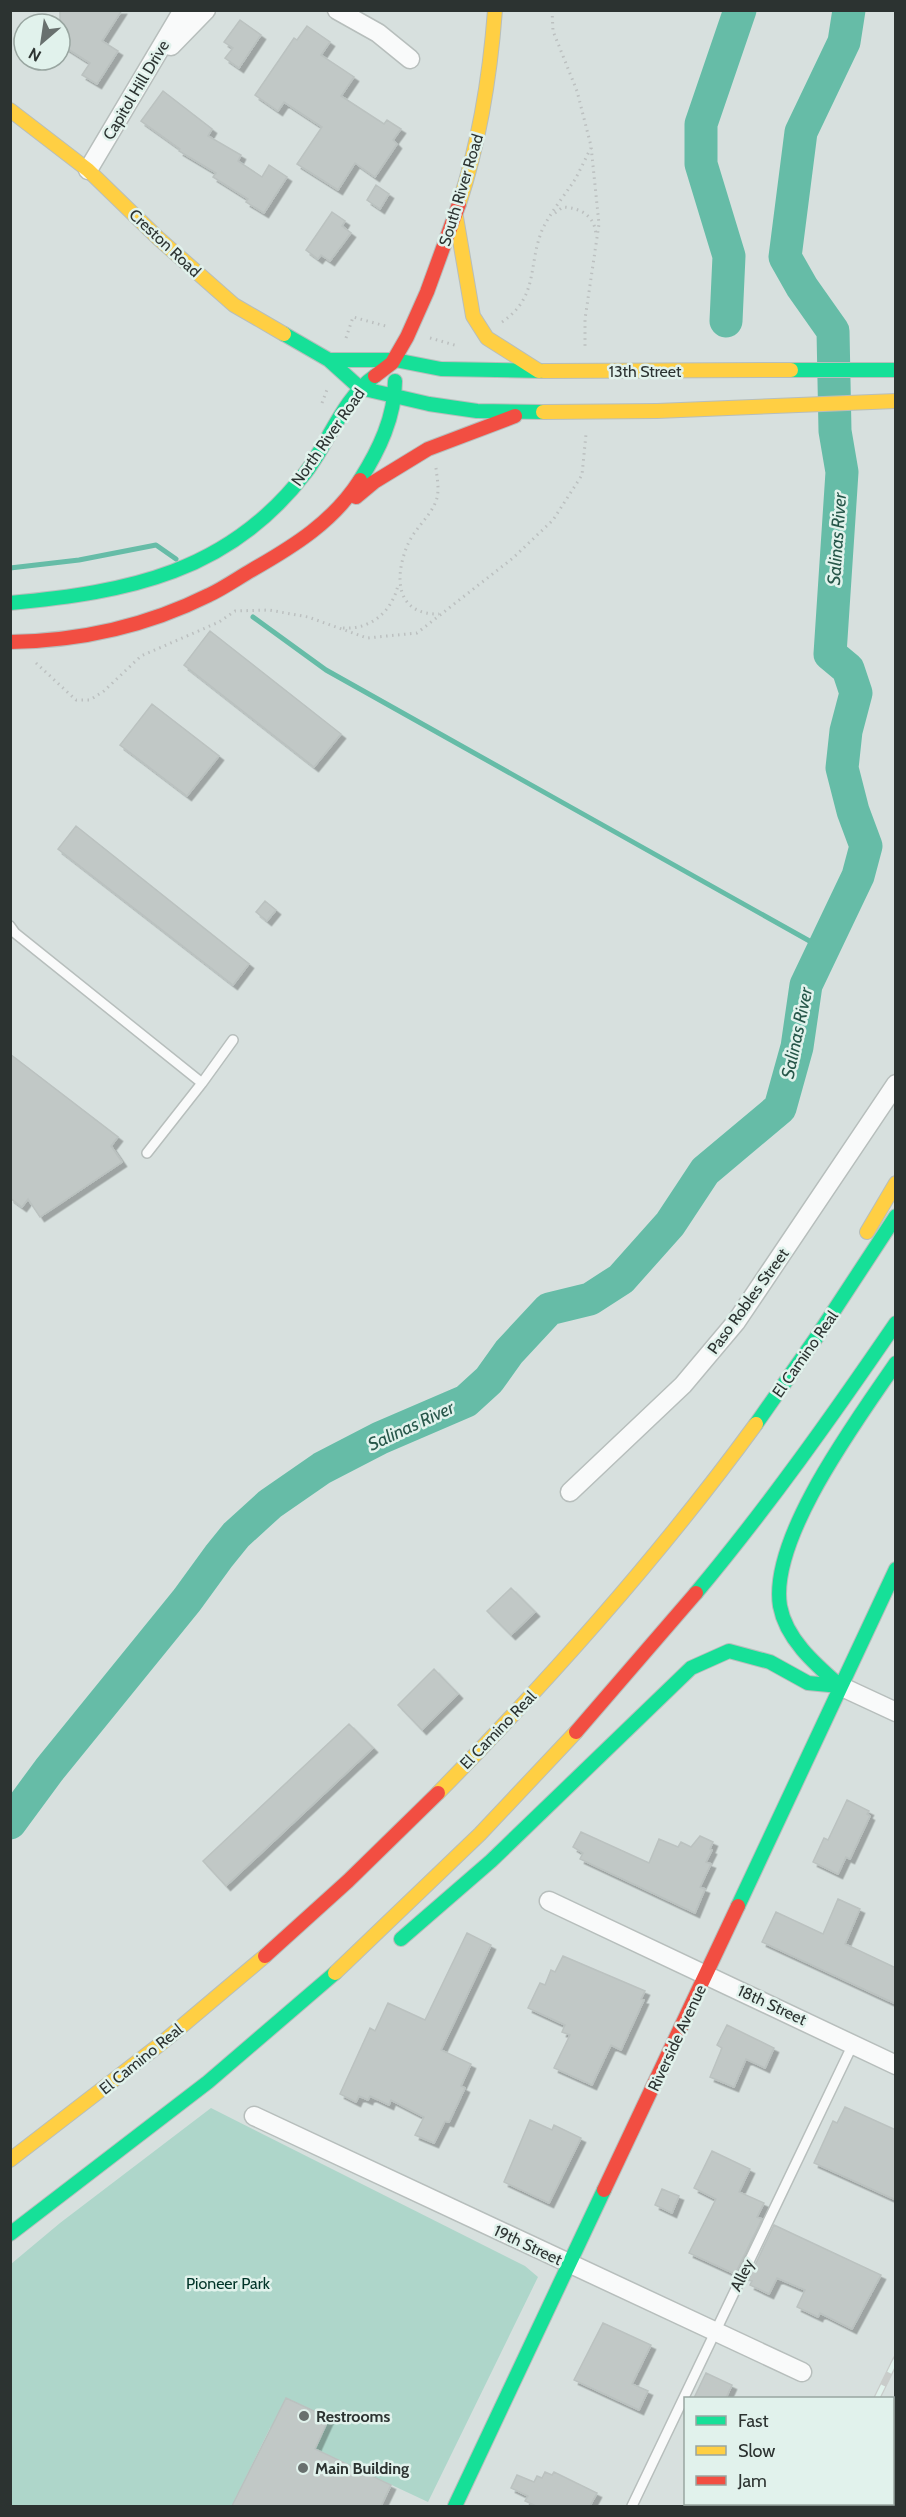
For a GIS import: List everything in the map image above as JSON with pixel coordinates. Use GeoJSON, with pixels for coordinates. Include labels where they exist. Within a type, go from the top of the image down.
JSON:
{"type":"FeatureCollection","features":[{"type":"Feature","properties":{"kind":"main road","name":"South River Road"},"geometry":{"type":"LineString","coordinates":[[395,360],[426,295],[456,216],[469,173],[488,88],[495,10]]}},
{"type":"Feature","properties":{"kind":"main road","name":"Creston Road"},"geometry":{"type":"LineString","coordinates":[[10,111],[88,170],[158,238],[234,305],[329,360],[360,388],[396,397],[477,411],[657,411],[894,401]]}},
{"type":"Feature","properties":{"kind":"main road"},"geometry":{"type":"LineString","coordinates":[[456,216],[473,316],[487,338],[541,371]]}},
{"type":"Feature","properties":{"kind":"main road"},"geometry":{"type":"LineString","coordinates":[[328,520],[369,466],[393,416],[396,397],[395,360],[329,360]]}},
{"type":"Feature","properties":{"kind":"main road","name":"13th Street"},"geometry":{"type":"LineString","coordinates":[[395,360],[441,369],[541,371],[896,370]]}},
{"type":"Feature","properties":{"kind":"main road","name":"North River Road"},"geometry":{"type":"LineString","coordinates":[[11,604],[71,597],[132,586],[175,571],[223,547],[264,516],[298,483],[330,440],[360,388],[395,360]]}},
{"type":"Feature","properties":{"kind":"main road"},"geometry":{"type":"LineString","coordinates":[[10,642],[34,643],[85,636],[147,619],[191,603],[297,544],[374,482],[428,448],[524,412]]}},
{"type":"Feature","properties":{"kind":"main road"},"geometry":{"type":"LineString","coordinates":[[835,1311],[861,1242],[896,1183]]}},
{"type":"Feature","properties":{"kind":"main road","name":"El Camino Real"},"geometry":{"type":"LineString","coordinates":[[10,2160],[132,2068],[310,1918],[393,1839],[548,1680],[675,1530],[734,1454],[835,1311],[896,1216]]}},
{"type":"Feature","properties":{"kind":"main road"},"geometry":{"type":"LineString","coordinates":[[10,2234],[101,2167],[320,1988],[504,1810],[643,1658],[708,1580],[781,1485],[896,1323]]}},
{"type":"Feature","properties":{"kind":"main road"},"geometry":{"type":"LineString","coordinates":[[840,1686],[810,1660],[796,1643],[779,1604],[779,1581],[783,1558],[793,1533],[830,1466],[896,1363]]}},
{"type":"Feature","properties":{"kind":"main road","name":"Riverside Avenue"},"geometry":{"type":"LineString","coordinates":[[455,2506],[896,1569]]}},
{"type":"Feature","properties":{"kind":"main road"},"geometry":{"type":"LineString","coordinates":[[393,1947],[491,1861],[691,1668],[729,1651],[770,1662],[808,1683],[840,1686]]}},
{"type":"Feature","properties":{"kind":"main road"},"geometry":{"type":"LineString","coordinates":[[171,2128],[244,2070]]}},
{"type":"Feature","properties":{"kind":"main road"},"geometry":{"type":"LineString","coordinates":[[101,2167],[134,2157]]}},
{"type":"Feature","properties":{"kind":"street","name":"Capitol Hill Drive"},"geometry":{"type":"LineString","coordinates":[[88,170],[183,10]]}},
{"type":"Feature","properties":{"kind":"street"},"geometry":{"type":"LineString","coordinates":[[149,70],[206,10]]}},
{"type":"Feature","properties":{"kind":"street"},"geometry":{"type":"LineString","coordinates":[[337,10],[378,33],[410,59]]}},
{"type":"Feature","properties":{"kind":"street","name":"Paso Robles Street"},"geometry":{"type":"LineString","coordinates":[[570,1492],[683,1385],[736,1322],[896,1084]]}},
{"type":"Feature","properties":{"kind":"street"},"geometry":{"type":"LineString","coordinates":[[840,1686],[896,1712]]}},
{"type":"Feature","properties":{"kind":"street","name":"18th Street"},"geometry":{"type":"LineString","coordinates":[[549,1901],[896,2065]]}},
{"type":"Feature","properties":{"kind":"street","name":"19th Street"},"geometry":{"type":"LineString","coordinates":[[254,2116],[802,2372]]}},
{"type":"Feature","properties":{"kind":"lane"},"geometry":{"type":"LineString","coordinates":[[10,926],[15,933],[202,1083]]}},
{"type":"Feature","properties":{"kind":"lane"},"geometry":{"type":"LineString","coordinates":[[147,1154],[233,1040]]}},
{"type":"Feature","properties":{"kind":"lane","name":"Alley"},"geometry":{"type":"LineString","coordinates":[[632,2506],[853,2044]]}},
{"type":"Feature","properties":{"kind":"path"},"geometry":{"type":"LineString","coordinates":[[486,334],[506,320],[523,303],[531,283],[534,255],[544,226],[576,178],[591,146]]}},
{"type":"Feature","properties":{"kind":"path"},"geometry":{"type":"LineString","coordinates":[[551,216],[563,207],[577,208],[589,216],[596,228],[596,242]]}},
{"type":"Feature","properties":{"kind":"path"},"geometry":{"type":"LineString","coordinates":[[338,628],[357,629],[370,623],[383,614],[397,592],[408,543],[437,500],[438,485],[435,466],[428,448]]}},
{"type":"Feature","properties":{"kind":"path"},"geometry":{"type":"LineString","coordinates":[[400,577],[400,589],[406,602],[415,610],[427,614],[441,614]]}},
{"type":"Feature","properties":{"kind":"green space","name":"Pioneer Park"},"geometry":{"type":"Polygon","coordinates":[[[211,2108],[525,2266],[538,2277],[428,2502],[270,2428],[232,2506],[11,2506],[11,2264],[60,2223],[211,2108]]]}},
{"type":"Feature","properties":{"kind":"water"},"geometry":{"type":"Polygon","coordinates":[[[322,1468],[302,1501],[243,1535],[227,1533],[230,1520],[278,1482],[322,1468]]]}},
{"type":"Feature","properties":{"kind":"building"},"geometry":{"type":"Polygon","coordinates":[[[60,10],[122,10],[102,41],[118,51],[97,84],[82,75],[90,63],[72,52],[72,12],[60,12],[60,10]]]}},
{"type":"Feature","properties":{"kind":"building"},"geometry":{"type":"Polygon","coordinates":[[[240,20],[261,35],[239,68],[225,58],[233,48],[224,42],[240,20]]]}},
{"type":"Feature","properties":{"kind":"building"},"geometry":{"type":"Polygon","coordinates":[[[307,26],[330,42],[321,55],[354,77],[341,96],[384,124],[387,120],[401,129],[393,140],[397,144],[375,177],[355,163],[338,190],[297,164],[322,127],[284,102],[278,111],[255,95],[294,38],[297,40],[307,26]]]}},
{"type":"Feature","properties":{"kind":"building"},"geometry":{"type":"Polygon","coordinates":[[[163,91],[212,129],[208,136],[241,155],[238,161],[262,177],[269,165],[287,177],[264,213],[246,202],[248,199],[213,177],[216,173],[179,151],[180,149],[141,121],[163,91]]]}},
{"type":"Feature","properties":{"kind":"building"},"geometry":{"type":"Polygon","coordinates":[[[376,185],[389,194],[380,209],[367,200],[376,185]]]}},
{"type":"Feature","properties":{"kind":"building"},"geometry":{"type":"Polygon","coordinates":[[[332,212],[345,221],[342,226],[351,233],[330,261],[321,255],[318,259],[306,250],[332,212]]]}},
{"type":"Feature","properties":{"kind":"building"},"geometry":{"type":"Polygon","coordinates":[[[210,631],[341,734],[314,767],[184,665],[210,631]]]}},
{"type":"Feature","properties":{"kind":"building"},"geometry":{"type":"Polygon","coordinates":[[[152,704],[219,756],[187,796],[120,745],[152,704]]]}},
{"type":"Feature","properties":{"kind":"building"},"geometry":{"type":"Polygon","coordinates":[[[76,826],[249,964],[233,985],[58,849],[76,826]]]}},
{"type":"Feature","properties":{"kind":"building"},"geometry":{"type":"Polygon","coordinates":[[[265,901],[276,910],[267,921],[256,912],[265,901]]]}},
{"type":"Feature","properties":{"kind":"building"},"geometry":{"type":"Polygon","coordinates":[[[10,1054],[118,1137],[111,1146],[122,1162],[40,1217],[28,1199],[22,1207],[10,1198],[10,1054]]]}},
{"type":"Feature","properties":{"kind":"building"},"geometry":{"type":"Polygon","coordinates":[[[511,1588],[535,1612],[511,1635],[487,1611],[511,1588]]]}},
{"type":"Feature","properties":{"kind":"building"},"geometry":{"type":"Polygon","coordinates":[[[434,1669],[458,1694],[422,1730],[398,1705],[434,1669]]]}},
{"type":"Feature","properties":{"kind":"building"},"geometry":{"type":"Polygon","coordinates":[[[349,1724],[373,1748],[226,1886],[203,1861],[349,1724]]]}},
{"type":"Feature","properties":{"kind":"building"},"geometry":{"type":"Polygon","coordinates":[[[847,1800],[869,1811],[867,1814],[870,1816],[850,1859],[846,1857],[838,1874],[813,1862],[824,1838],[828,1840],[847,1800]]]}},
{"type":"Feature","properties":{"kind":"building"},"geometry":{"type":"Polygon","coordinates":[[[581,1832],[649,1863],[659,1839],[678,1847],[681,1842],[691,1847],[700,1836],[713,1842],[706,1862],[711,1864],[700,1887],[705,1889],[695,1913],[580,1859],[583,1853],[573,1847],[581,1832]]]}},
{"type":"Feature","properties":{"kind":"building"},"geometry":{"type":"Polygon","coordinates":[[[838,1899],[860,1909],[845,1944],[896,1968],[896,2004],[762,1942],[776,1912],[823,1934],[838,1899]]]}},
{"type":"Feature","properties":{"kind":"building"},"geometry":{"type":"Polygon","coordinates":[[[467,1933],[491,1945],[441,2050],[471,2064],[461,2086],[465,2088],[449,2122],[445,2121],[434,2143],[415,2135],[424,2117],[391,2100],[389,2105],[370,2096],[368,2100],[359,2096],[356,2102],[340,2094],[370,2028],[375,2031],[388,2003],[425,2020],[467,1933]]]}},
{"type":"Feature","properties":{"kind":"building"},"geometry":{"type":"Polygon","coordinates":[[[563,1956],[645,1991],[641,1999],[644,2000],[621,2050],[611,2045],[592,2085],[554,2068],[570,2035],[562,2032],[565,2025],[528,2008],[540,1983],[545,1985],[551,1970],[555,1972],[563,1956]]]}},
{"type":"Feature","properties":{"kind":"building"},"geometry":{"type":"Polygon","coordinates":[[[727,2025],[774,2048],[765,2068],[746,2059],[734,2087],[710,2077],[722,2048],[717,2045],[727,2025]]]}},
{"type":"Feature","properties":{"kind":"building"},"geometry":{"type":"Polygon","coordinates":[[[845,2107],[896,2130],[896,2200],[814,2163],[833,2121],[837,2123],[845,2107]]]}},
{"type":"Feature","properties":{"kind":"building"},"geometry":{"type":"Polygon","coordinates":[[[530,2120],[552,2130],[554,2125],[581,2138],[549,2203],[504,2182],[530,2120]]]}},
{"type":"Feature","properties":{"kind":"building"},"geometry":{"type":"Polygon","coordinates":[[[712,2151],[750,2169],[739,2192],[764,2203],[757,2217],[762,2219],[735,2274],[689,2253],[716,2199],[694,2188],[712,2151]]]}},
{"type":"Feature","properties":{"kind":"building"},"geometry":{"type":"Polygon","coordinates":[[[662,2189],[679,2196],[672,2213],[655,2205],[662,2189]]]}},
{"type":"Feature","properties":{"kind":"building"},"geometry":{"type":"Polygon","coordinates":[[[774,2225],[881,2275],[852,2329],[820,2313],[818,2317],[797,2307],[805,2290],[777,2278],[769,2294],[750,2285],[752,2281],[748,2280],[774,2225]]]}},
{"type":"Feature","properties":{"kind":"building"},"geometry":{"type":"Polygon","coordinates":[[[603,2323],[651,2345],[632,2384],[648,2391],[639,2410],[574,2380],[603,2323]]]}},
{"type":"Feature","properties":{"kind":"building"},"geometry":{"type":"Polygon","coordinates":[[[706,2373],[732,2385],[726,2397],[694,2397],[706,2373]]]}},
{"type":"Feature","properties":{"kind":"building","name":"Main Building"},"geometry":{"type":"Polygon","coordinates":[[[286,2398],[329,2418],[315,2449],[391,2485],[381,2506],[232,2506],[286,2398]]]}},
{"type":"Feature","properties":{"kind":"building"},"geometry":{"type":"Polygon","coordinates":[[[545,2472],[552,2475],[554,2472],[597,2493],[590,2506],[536,2506],[525,2501],[528,2496],[511,2488],[517,2475],[534,2482],[537,2476],[542,2478],[545,2472]]]}},
{"type":"Feature","properties":{"kind":"waterway","name":"Salinas River"},"geometry":{"type":"LineString","coordinates":[[726,321],[729,256],[701,164],[701,124],[740,10]]}},
{"type":"Feature","properties":{"kind":"waterway","name":"Salinas River"},"geometry":{"type":"LineString","coordinates":[[10,1823],[49,1770],[187,1600],[236,1535],[270,1504],[322,1468],[380,1438],[466,1401],[489,1380],[509,1352],[549,1309],[590,1299],[621,1279],[670,1224],[705,1171],[780,1108],[797,1047],[806,985],[858,876],[866,846],[853,811],[842,768],[846,731],[856,693],[848,669],[830,654],[842,472],[835,431],[833,331],[802,287],[785,257],[801,132],[844,42],[849,10]]}},
{"type":"Feature","properties":{"kind":"waterway"},"geometry":{"type":"LineString","coordinates":[[10,568],[79,560],[156,545],[176,559]]}},
{"type":"Feature","properties":{"kind":"waterway"},"geometry":{"type":"LineString","coordinates":[[253,617],[326,670],[822,948]]}},
{"type":"Feature","properties":{"kind":"railway"},"geometry":{"type":"LineString","coordinates":[[877,2397],[896,2359]]}},
{"type":"Feature","properties":{"kind":"traffic: fast"},"geometry":{"type":"LineString","coordinates":[[284,334],[329,360],[360,388],[429,404],[477,411],[543,412]]}},
{"type":"Feature","properties":{"kind":"traffic: fast"},"geometry":{"type":"LineString","coordinates":[[329,360],[395,360],[441,369],[543,371]]}},
{"type":"Feature","properties":{"kind":"traffic: fast"},"geometry":{"type":"LineString","coordinates":[[791,370],[896,370]]}},
{"type":"Feature","properties":{"kind":"traffic: fast"},"geometry":{"type":"LineString","coordinates":[[10,603],[95,592],[135,583],[173,571],[210,555],[244,534],[276,506],[306,472],[345,408],[364,385],[375,376]]}},
{"type":"Feature","properties":{"kind":"traffic: fast"},"geometry":{"type":"LineString","coordinates":[[360,480],[385,433],[392,407],[395,381]]}},
{"type":"Feature","properties":{"kind":"traffic: fast"},"geometry":{"type":"LineString","coordinates":[[756,1424],[896,1216]]}},
{"type":"Feature","properties":{"kind":"traffic: fast"},"geometry":{"type":"LineString","coordinates":[[696,1593],[799,1460],[896,1323]]}},
{"type":"Feature","properties":{"kind":"traffic: fast"},"geometry":{"type":"LineString","coordinates":[[839,1685],[803,1650],[788,1629],[780,1606],[780,1578],[788,1547],[820,1480],[860,1415],[896,1363]]}},
{"type":"Feature","properties":{"kind":"traffic: fast"},"geometry":{"type":"LineString","coordinates":[[738,1906],[896,1569]]}},
{"type":"Feature","properties":{"kind":"traffic: fast"},"geometry":{"type":"LineString","coordinates":[[401,1939],[491,1861],[691,1668],[729,1651],[770,1662],[808,1683],[840,1686]]}},
{"type":"Feature","properties":{"kind":"traffic: fast"},"geometry":{"type":"LineString","coordinates":[[10,2234],[208,2082],[335,1973]]}},
{"type":"Feature","properties":{"kind":"traffic: fast"},"geometry":{"type":"LineString","coordinates":[[455,2506],[604,2190]]}},
{"type":"Feature","properties":{"kind":"traffic: slow"},"geometry":{"type":"LineString","coordinates":[[459,204],[473,156],[483,108],[495,10]]}},
{"type":"Feature","properties":{"kind":"traffic: slow"},"geometry":{"type":"LineString","coordinates":[[10,110],[88,170],[158,238],[234,305],[284,334]]}},
{"type":"Feature","properties":{"kind":"traffic: slow"},"geometry":{"type":"LineString","coordinates":[[456,217],[473,316],[487,338],[539,371]]}},
{"type":"Feature","properties":{"kind":"traffic: slow"},"geometry":{"type":"LineString","coordinates":[[543,371],[791,370]]}},
{"type":"Feature","properties":{"kind":"traffic: slow"},"geometry":{"type":"LineString","coordinates":[[657,411],[896,401]]}},
{"type":"Feature","properties":{"kind":"traffic: slow"},"geometry":{"type":"LineString","coordinates":[[543,412],[657,411]]}},
{"type":"Feature","properties":{"kind":"traffic: slow"},"geometry":{"type":"LineString","coordinates":[[867,1232],[896,1183]]}},
{"type":"Feature","properties":{"kind":"traffic: slow"},"geometry":{"type":"LineString","coordinates":[[438,1793],[523,1705],[604,1614],[682,1521],[756,1424]]}},
{"type":"Feature","properties":{"kind":"traffic: slow"},"geometry":{"type":"LineString","coordinates":[[335,1973],[480,1834],[576,1732]]}},
{"type":"Feature","properties":{"kind":"traffic: slow"},"geometry":{"type":"LineString","coordinates":[[10,2160],[163,2042],[265,1956]]}},
{"type":"Feature","properties":{"kind":"traffic: jam"},"geometry":{"type":"LineString","coordinates":[[375,376],[392,363],[407,337],[427,292],[459,204]]}},
{"type":"Feature","properties":{"kind":"traffic: jam"},"geometry":{"type":"LineString","coordinates":[[356,497],[374,482],[428,449],[515,416]]}},
{"type":"Feature","properties":{"kind":"traffic: jam"},"geometry":{"type":"LineString","coordinates":[[10,642],[61,639],[112,630],[161,615],[209,595],[283,552],[312,532],[338,508],[360,480]]}},
{"type":"Feature","properties":{"kind":"traffic: jam"},"geometry":{"type":"LineString","coordinates":[[576,1732],[696,1593]]}},
{"type":"Feature","properties":{"kind":"traffic: jam"},"geometry":{"type":"LineString","coordinates":[[265,1956],[348,1881],[438,1793]]}},
{"type":"Feature","properties":{"kind":"traffic: jam"},"geometry":{"type":"LineString","coordinates":[[604,2190],[738,1906]]}},
{"type":"Feature","properties":{"kind":"place","name":"Restrooms"},"geometry":{"type":"Point","coordinates":[304,2416]}},
{"type":"Feature","properties":{"kind":"place","name":"Main Building"},"geometry":{"type":"Point","coordinates":[303,2468]}}]}
